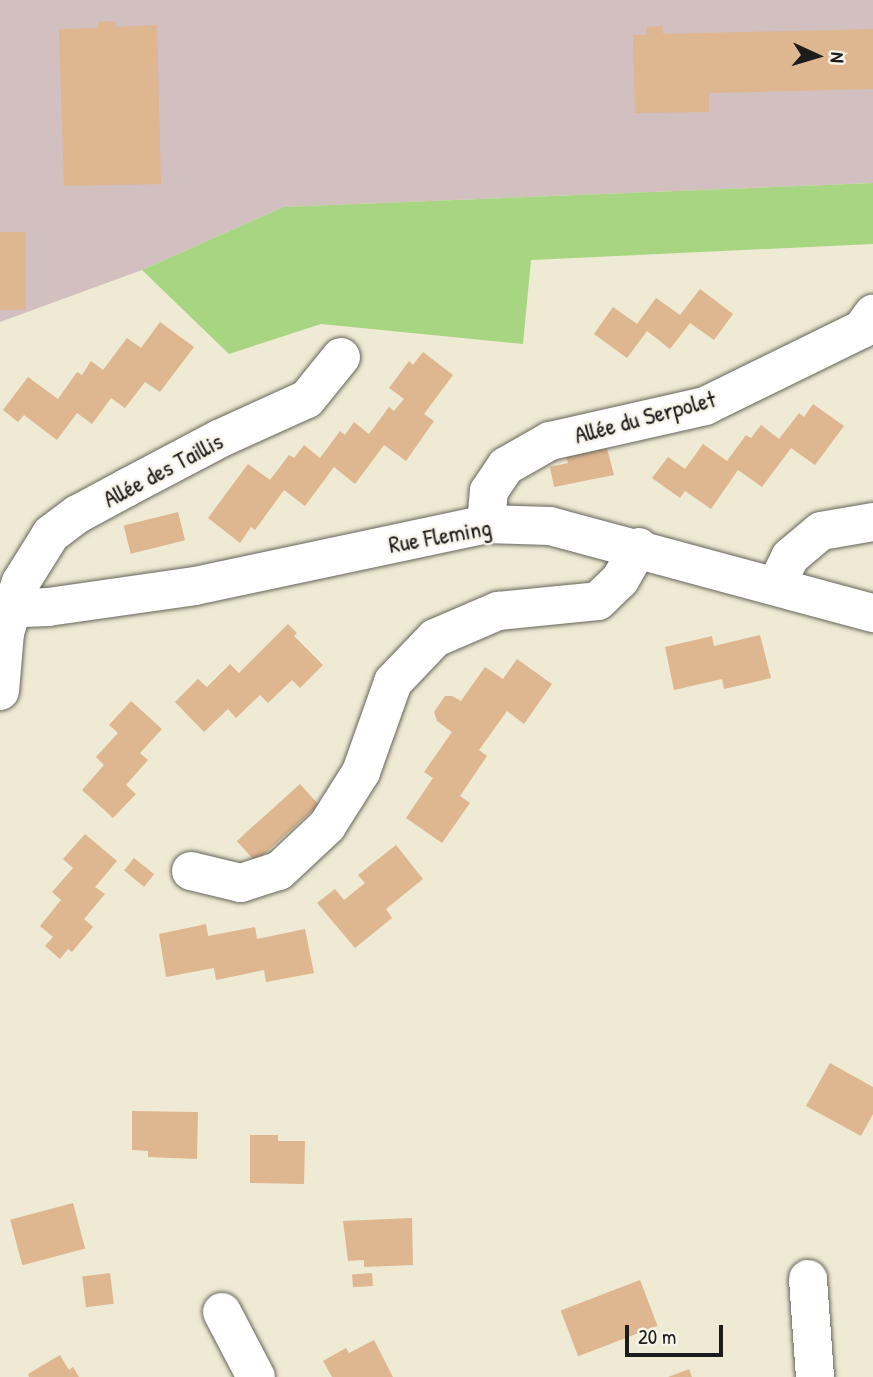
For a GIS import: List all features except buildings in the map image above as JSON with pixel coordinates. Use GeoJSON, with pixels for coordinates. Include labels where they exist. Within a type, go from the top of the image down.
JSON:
{"type":"FeatureCollection","features":[{"type":"Feature","properties":{"kind":"street","name":"Allée du Serpolet"},"geometry":{"type":"LineString","coordinates":[[486,524],[489,491],[506,466],[550,441],[705,406],[862,329],[873,314]]}},
{"type":"Feature","properties":{"kind":"street","name":"Allée des Taillis"},"geometry":{"type":"LineString","coordinates":[[0,691],[6,609],[51,534],[126,488],[221,438],[307,399],[341,357]]}},
{"type":"Feature","properties":{"kind":"street"},"geometry":{"type":"LineString","coordinates":[[776,586],[790,557],[821,531],[873,522]]}},
{"type":"Feature","properties":{"kind":"street","name":"Rue Fleming"},"geometry":{"type":"LineString","coordinates":[[6,609],[48,607],[195,586],[486,524],[550,526],[639,547],[873,613]]}},
{"type":"Feature","properties":{"kind":"street"},"geometry":{"type":"LineString","coordinates":[[191,871],[241,883],[279,871],[327,826],[361,772],[393,682],[435,638],[498,611],[598,601],[620,580],[639,547]]}},
{"type":"Feature","properties":{"kind":"street"},"geometry":{"type":"LineString","coordinates":[[808,1279],[815,1377]]}},
{"type":"Feature","properties":{"kind":"street"},"geometry":{"type":"LineString","coordinates":[[222,1312],[256,1377]]}},
{"type":"Feature","properties":{"kind":"shaded area"},"geometry":{"type":"Polygon","coordinates":[[[0,0],[873,0],[873,183],[283,207],[142,270],[0,322],[0,0]]]}},
{"type":"Feature","properties":{"kind":"green space"},"geometry":{"type":"Polygon","coordinates":[[[873,183],[873,244],[531,260],[523,344],[321,324],[229,354],[142,270],[283,207],[873,183]]]}}]}
